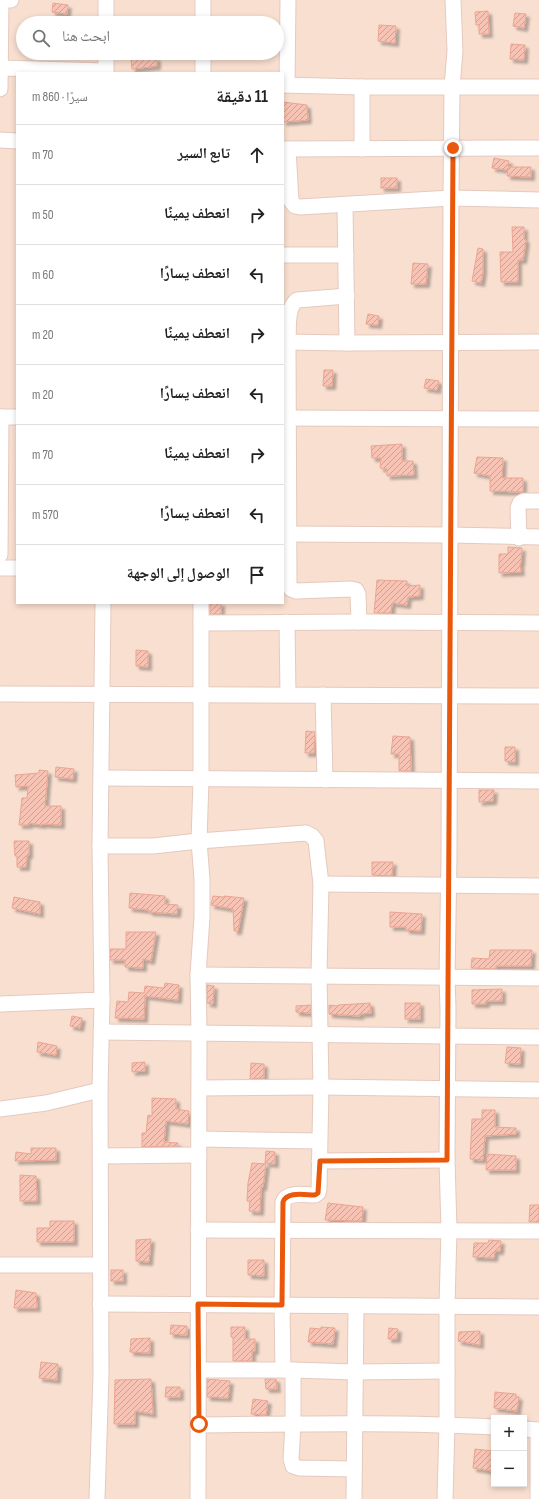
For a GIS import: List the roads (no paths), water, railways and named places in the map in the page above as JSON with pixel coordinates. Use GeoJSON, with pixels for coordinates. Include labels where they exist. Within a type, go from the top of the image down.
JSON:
{"type":"FeatureCollection","features":[{"type":"Feature","properties":{"kind":"street"},"geometry":{"type":"LineString","coordinates":[[0,89],[1,0],[11,0]]}},
{"type":"Feature","properties":{"kind":"street"},"geometry":{"type":"LineString","coordinates":[[106,0],[106,16]]}},
{"type":"Feature","properties":{"kind":"street"},"geometry":{"type":"LineString","coordinates":[[203,0],[203,16]]}},
{"type":"Feature","properties":{"kind":"street"},"geometry":{"type":"LineString","coordinates":[[288,0],[285,85],[362,88],[539,87]]}},
{"type":"Feature","properties":{"kind":"street"},"geometry":{"type":"LineString","coordinates":[[445,1499],[449,1230],[447,1160],[447,977],[449,886],[452,342],[451,198],[453,148],[452,87],[455,51],[453,0]]}},
{"type":"Feature","properties":{"kind":"street"},"geometry":{"type":"LineString","coordinates":[[106,60],[106,72]]}},
{"type":"Feature","properties":{"kind":"street"},"geometry":{"type":"LineString","coordinates":[[203,60],[203,72]]}},
{"type":"Feature","properties":{"kind":"street"},"geometry":{"type":"LineString","coordinates":[[0,78],[16,77]]}},
{"type":"Feature","properties":{"kind":"street"},"geometry":{"type":"LineString","coordinates":[[362,88],[362,148]]}},
{"type":"Feature","properties":{"kind":"street"},"geometry":{"type":"LineString","coordinates":[[0,140],[16,141]]}},
{"type":"Feature","properties":{"kind":"street"},"geometry":{"type":"LineString","coordinates":[[539,148],[286,149],[291,201],[295,206],[345,205],[451,198],[539,200]]}},
{"type":"Feature","properties":{"kind":"street"},"geometry":{"type":"LineString","coordinates":[[345,205],[347,343]]}},
{"type":"Feature","properties":{"kind":"street"},"geometry":{"type":"LineString","coordinates":[[284,254],[346,255]]}},
{"type":"Feature","properties":{"kind":"street"},"geometry":{"type":"LineString","coordinates":[[347,296],[297,300],[292,303],[290,309],[286,342],[286,480],[289,584],[291,589],[296,591],[356,590],[358,594],[359,622]]}},
{"type":"Feature","properties":{"kind":"street"},"geometry":{"type":"LineString","coordinates":[[286,342],[539,342]]}},
{"type":"Feature","properties":{"kind":"street"},"geometry":{"type":"LineString","coordinates":[[0,555],[1,417],[16,417]]}},
{"type":"Feature","properties":{"kind":"street"},"geometry":{"type":"LineString","coordinates":[[286,418],[539,419]]}},
{"type":"Feature","properties":{"kind":"street"},"geometry":{"type":"LineString","coordinates":[[519,538],[518,508],[520,503],[524,501],[539,501]]}},
{"type":"Feature","properties":{"kind":"street"},"geometry":{"type":"LineString","coordinates":[[288,534],[450,535],[539,538]]}},
{"type":"Feature","properties":{"kind":"street"},"geometry":{"type":"LineString","coordinates":[[0,568],[16,568]]}},
{"type":"Feature","properties":{"kind":"street"},"geometry":{"type":"LineString","coordinates":[[97,1499],[101,1375],[100,1090],[102,1000],[100,846],[103,604]]}},
{"type":"Feature","properties":{"kind":"street"},"geometry":{"type":"LineString","coordinates":[[198,1499],[198,975],[202,918],[202,879],[199,841],[201,780],[201,604]]}},
{"type":"Feature","properties":{"kind":"street"},"geometry":{"type":"LineString","coordinates":[[287,622],[288,695]]}},
{"type":"Feature","properties":{"kind":"street"},"geometry":{"type":"LineString","coordinates":[[201,623],[539,623]]}},
{"type":"Feature","properties":{"kind":"street"},"geometry":{"type":"LineString","coordinates":[[0,694],[539,696]]}},
{"type":"Feature","properties":{"kind":"street"},"geometry":{"type":"LineString","coordinates":[[323,695],[325,780]]}},
{"type":"Feature","properties":{"kind":"street"},"geometry":{"type":"LineString","coordinates":[[102,778],[201,780],[539,781]]}},
{"type":"Feature","properties":{"kind":"street"},"geometry":{"type":"LineString","coordinates":[[100,846],[153,846],[306,833],[312,836],[316,841],[321,884],[319,976],[321,1087],[318,1193],[315,1195],[289,1195],[283,1202],[282,1305],[293,1424],[291,1460],[295,1468],[354,1469]]}},
{"type":"Feature","properties":{"kind":"street"},"geometry":{"type":"LineString","coordinates":[[321,884],[539,886]]}},
{"type":"Feature","properties":{"kind":"street"},"geometry":{"type":"LineString","coordinates":[[198,975],[539,978]]}},
{"type":"Feature","properties":{"kind":"street"},"geometry":{"type":"LineString","coordinates":[[0,1004],[102,1000]]}},
{"type":"Feature","properties":{"kind":"street"},"geometry":{"type":"LineString","coordinates":[[102,1032],[539,1037]]}},
{"type":"Feature","properties":{"kind":"street"},"geometry":{"type":"LineString","coordinates":[[199,1088],[321,1087],[539,1090]]}},
{"type":"Feature","properties":{"kind":"street"},"geometry":{"type":"LineString","coordinates":[[0,1109],[46,1103],[100,1090]]}},
{"type":"Feature","properties":{"kind":"street"},"geometry":{"type":"LineString","coordinates":[[199,1139],[319,1141]]}},
{"type":"Feature","properties":{"kind":"street"},"geometry":{"type":"LineString","coordinates":[[101,1156],[199,1156]]}},
{"type":"Feature","properties":{"kind":"street"},"geometry":{"type":"LineString","coordinates":[[320,1161],[447,1160]]}},
{"type":"Feature","properties":{"kind":"street"},"geometry":{"type":"LineString","coordinates":[[198,1230],[539,1231]]}},
{"type":"Feature","properties":{"kind":"street"},"geometry":{"type":"LineString","coordinates":[[0,1265],[100,1265]]}},
{"type":"Feature","properties":{"kind":"street"},"geometry":{"type":"LineString","coordinates":[[100,1304],[539,1307]]}},
{"type":"Feature","properties":{"kind":"street"},"geometry":{"type":"LineString","coordinates":[[354,1499],[356,1306]]}},
{"type":"Feature","properties":{"kind":"street"},"geometry":{"type":"LineString","coordinates":[[198,1370],[355,1372],[447,1371]]}},
{"type":"Feature","properties":{"kind":"street"},"geometry":{"type":"LineString","coordinates":[[199,1424],[447,1425],[491,1428]]}},
{"type":"Feature","properties":{"kind":"street"},"geometry":{"type":"LineString","coordinates":[[534,1430],[538,1499]]}}]}
